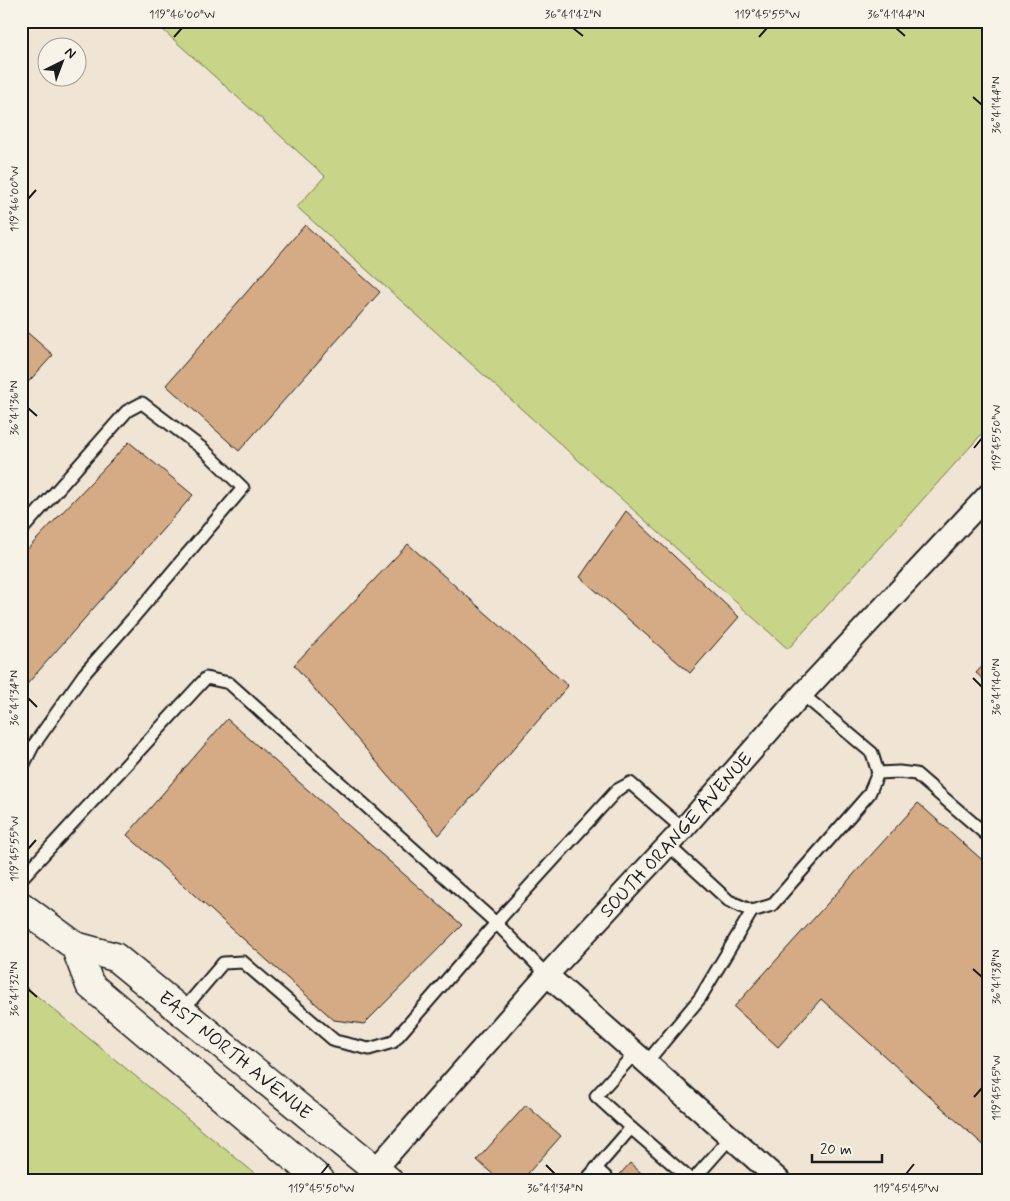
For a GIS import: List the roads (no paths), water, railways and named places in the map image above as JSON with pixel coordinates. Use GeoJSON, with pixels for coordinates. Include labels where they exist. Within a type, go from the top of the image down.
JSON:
{"type":"FeatureCollection","features":[{"type":"Feature","properties":{"kind":"street","name":"SOUTH ORANGE AVENUE"},"geometry":{"type":"LineString","coordinates":[[377,1176],[547,975],[683,829],[802,694],[989,494]]}},
{"type":"Feature","properties":{"kind":"street","name":"EAST NORTH AVENUE"},"geometry":{"type":"LineString","coordinates":[[21,906],[75,946],[115,957],[182,1011],[377,1176]]}},
{"type":"Feature","properties":{"kind":"street","name":"EAST NORTH AVENUE"},"geometry":{"type":"LineString","coordinates":[[75,946],[90,985],[320,1180]]}},
{"type":"Feature","properties":{"kind":"street"},"geometry":{"type":"LineString","coordinates":[[547,975],[779,1180]]}},
{"type":"Feature","properties":{"kind":"lane"},"geometry":{"type":"LineString","coordinates":[[21,531],[128,411],[142,403],[203,449],[243,488],[84,674],[33,746],[21,770]]}},
{"type":"Feature","properties":{"kind":"lane"},"geometry":{"type":"LineString","coordinates":[[21,879],[206,678],[229,683],[496,923],[547,975]]}},
{"type":"Feature","properties":{"kind":"lane"},"geometry":{"type":"LineString","coordinates":[[668,845],[729,901],[752,910],[772,905],[869,794],[878,773],[872,754],[802,694]]}},
{"type":"Feature","properties":{"kind":"lane"},"geometry":{"type":"LineString","coordinates":[[878,773],[899,772],[916,774],[989,837]]}},
{"type":"Feature","properties":{"kind":"lane"},"geometry":{"type":"LineString","coordinates":[[182,1011],[223,963],[243,962],[335,1041],[369,1048],[394,1042],[496,923],[617,790],[630,782],[683,829]]}},
{"type":"Feature","properties":{"kind":"lane"},"geometry":{"type":"LineString","coordinates":[[730,1137],[692,1180],[596,1096],[640,1058],[700,998],[752,910]]}},
{"type":"Feature","properties":{"kind":"lane"},"geometry":{"type":"LineString","coordinates":[[586,1180],[631,1128]]}},
{"type":"Feature","properties":{"kind":"lane"},"geometry":{"type":"LineString","coordinates":[[596,1168],[609,1180]]}}]}
